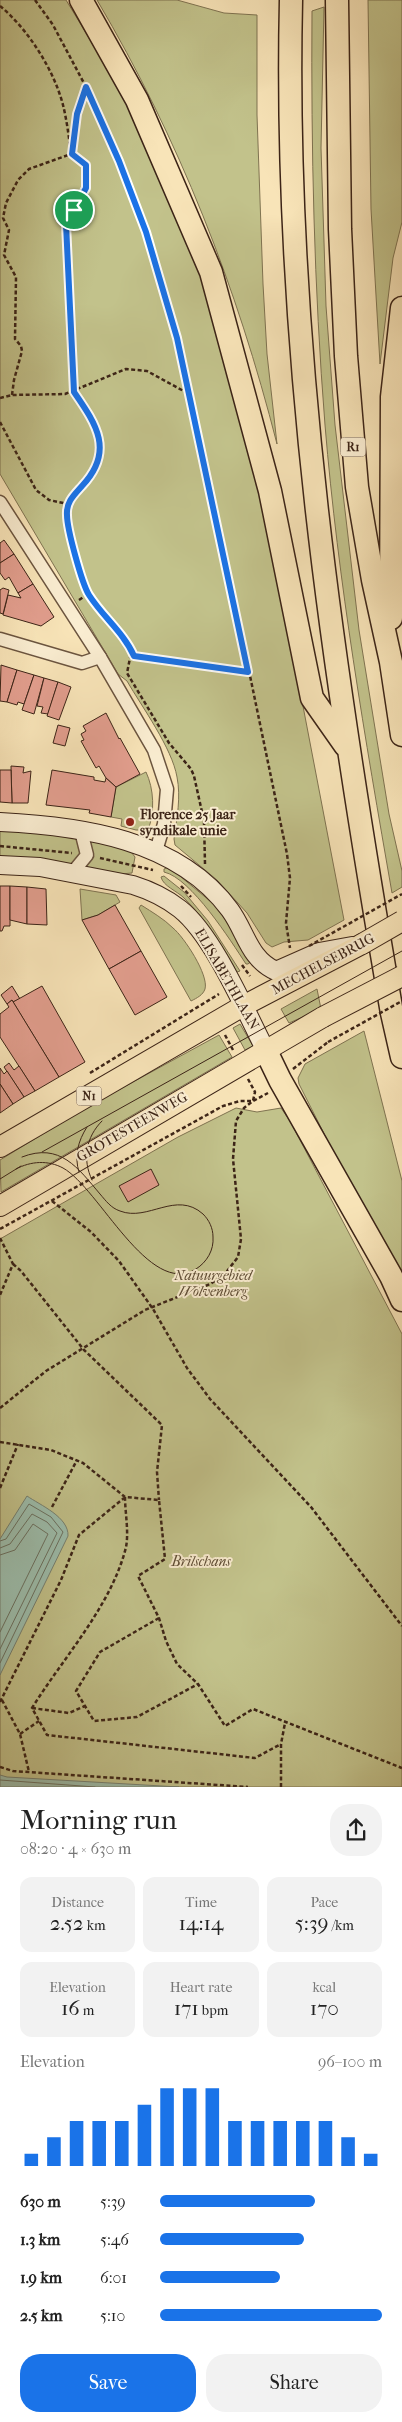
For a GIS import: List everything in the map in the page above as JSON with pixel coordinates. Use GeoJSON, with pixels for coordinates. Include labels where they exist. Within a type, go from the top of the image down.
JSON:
{"type":"FeatureCollection","features":[{"type":"Feature","properties":{"kind":"highway"},"geometry":{"type":"LineString","coordinates":[[81,0],[138,100],[210,272],[270,491],[312,698],[347,748]]}},
{"type":"Feature","properties":{"kind":"highway"},"geometry":{"type":"LineString","coordinates":[[291,0],[289,91],[294,245],[304,372],[347,748],[389,994],[402,1056]]}},
{"type":"Feature","properties":{"kind":"highway","name":"R1"},"geometry":{"type":"LineString","coordinates":[[337,0],[337,157],[346,365],[357,487],[373,580],[391,662],[402,735]]}},
{"type":"Feature","properties":{"kind":"highway"},"geometry":{"type":"LineString","coordinates":[[391,662],[390,503],[392,397],[402,308]]}},
{"type":"Feature","properties":{"kind":"highway"},"geometry":{"type":"LineString","coordinates":[[266,1049],[280,1080],[391,1276],[402,1300]]}},
{"type":"Feature","properties":{"kind":"main road"},"geometry":{"type":"LineString","coordinates":[[0,822],[81,831],[132,843],[156,851],[188,870],[208,886],[230,910],[251,949],[258,960],[266,967],[276,971],[311,957]]}},
{"type":"Feature","properties":{"kind":"main road","name":"ELISABETHLAAN"},"geometry":{"type":"LineString","coordinates":[[0,865],[40,867],[73,872],[144,888],[181,910],[204,936],[266,1049]]}},
{"type":"Feature","properties":{"kind":"main road","name":"MECHELSEBRUG"},"geometry":{"type":"LineString","coordinates":[[243,1006],[311,957],[362,944],[402,921]]}},
{"type":"Feature","properties":{"kind":"main road"},"geometry":{"type":"LineString","coordinates":[[266,1049],[322,1017],[402,976]]}},
{"type":"Feature","properties":{"kind":"main road","name":"N1"},"geometry":{"type":"LineString","coordinates":[[0,1147],[243,1006]]}},
{"type":"Feature","properties":{"kind":"main road","name":"GROTESTEENWEG"},"geometry":{"type":"LineString","coordinates":[[0,1206],[266,1049]]}},
{"type":"Feature","properties":{"kind":"street"},"geometry":{"type":"LineString","coordinates":[[0,502],[100,657],[145,732],[162,770],[167,789],[167,808],[156,851]]}},
{"type":"Feature","properties":{"kind":"street"},"geometry":{"type":"LineString","coordinates":[[0,639],[82,663],[100,657]]}},
{"type":"Feature","properties":{"kind":"street"},"geometry":{"type":"LineString","coordinates":[[73,872],[87,855],[81,831]]}},
{"type":"Feature","properties":{"kind":"path"},"geometry":{"type":"LineString","coordinates":[[35,0],[53,25],[86,87],[119,161],[146,232],[177,338],[287,854],[290,878],[286,923],[291,952]]}},
{"type":"Feature","properties":{"kind":"path"},"geometry":{"type":"LineString","coordinates":[[0,6],[24,30],[42,55],[63,104],[72,154],[86,165],[87,176],[81,200],[69,216],[66,224],[74,392],[89,412],[98,431],[102,448],[87,482],[68,504],[67,515],[88,594],[130,646],[134,656]]}},
{"type":"Feature","properties":{"kind":"path"},"geometry":{"type":"LineString","coordinates":[[72,154],[77,114],[86,87]]}},
{"type":"Feature","properties":{"kind":"path"},"geometry":{"type":"LineString","coordinates":[[12,395],[22,352],[21,346],[15,339],[16,277],[4,255],[9,230],[2,218],[6,203],[18,180],[29,169],[72,154]]}},
{"type":"Feature","properties":{"kind":"path"},"geometry":{"type":"LineString","coordinates":[[0,398],[12,395],[60,395],[74,392],[126,369],[147,371],[189,394]]}},
{"type":"Feature","properties":{"kind":"path"},"geometry":{"type":"LineString","coordinates":[[0,422],[36,490],[49,500],[68,504]]}},
{"type":"Feature","properties":{"kind":"path"},"geometry":{"type":"LineString","coordinates":[[208,886],[205,864],[204,821],[194,776],[191,769],[169,742],[127,673],[127,662],[134,656],[248,672]]}},
{"type":"Feature","properties":{"kind":"path"},"geometry":{"type":"LineString","coordinates":[[311,957],[402,894]]}},
{"type":"Feature","properties":{"kind":"path"},"geometry":{"type":"LineString","coordinates":[[328,1042],[402,1001]]}},
{"type":"Feature","properties":{"kind":"path"},"geometry":{"type":"LineString","coordinates":[[82,1078],[205,1003]]}},
{"type":"Feature","properties":{"kind":"path"},"geometry":{"type":"LineString","coordinates":[[0,1229],[223,1106],[240,1101],[253,1100],[244,1108],[236,1121],[233,1146],[241,1239],[238,1257],[224,1275],[153,1309],[145,1310],[84,1350],[46,1371],[0,1408]]}},
{"type":"Feature","properties":{"kind":"path"},"geometry":{"type":"LineString","coordinates":[[52,1201],[105,1246],[153,1309],[187,1368],[210,1399],[311,1507],[402,1626]]}},
{"type":"Feature","properties":{"kind":"path"},"geometry":{"type":"LineString","coordinates":[[0,1238],[13,1264],[21,1271],[84,1350],[162,1425],[157,1472],[165,1559],[138,1576],[159,1618],[166,1641],[177,1664],[198,1684],[225,1726],[253,1709],[402,1768]]}},
{"type":"Feature","properties":{"kind":"path"},"geometry":{"type":"LineString","coordinates":[[0,1295],[13,1264]]}},
{"type":"Feature","properties":{"kind":"path"},"geometry":{"type":"LineString","coordinates":[[0,1442],[51,1450],[77,1460],[100,1475],[125,1497],[159,1500]]}},
{"type":"Feature","properties":{"kind":"path"},"geometry":{"type":"LineString","coordinates":[[0,1488],[18,1444]]}},
{"type":"Feature","properties":{"kind":"path"},"geometry":{"type":"LineString","coordinates":[[52,1507],[77,1460]]}},
{"type":"Feature","properties":{"kind":"path"},"geometry":{"type":"LineString","coordinates":[[29,1772],[20,1734],[1,1701],[61,1580],[79,1535],[125,1497]]}},
{"type":"Feature","properties":{"kind":"path"},"geometry":{"type":"LineString","coordinates":[[32,1708],[53,1674],[104,1602],[126,1546],[125,1497]]}},
{"type":"Feature","properties":{"kind":"path"},"geometry":{"type":"LineString","coordinates":[[159,1618],[100,1652],[76,1691],[94,1721],[136,1717],[198,1684]]}},
{"type":"Feature","properties":{"kind":"path"},"geometry":{"type":"LineString","coordinates":[[32,1708],[69,1713],[85,1706]]}},
{"type":"Feature","properties":{"kind":"path"},"geometry":{"type":"LineString","coordinates":[[32,1708],[47,1735],[255,1758],[280,1744]]}},
{"type":"Feature","properties":{"kind":"path"},"geometry":{"type":"LineString","coordinates":[[20,1734],[40,1721]]}},
{"type":"Feature","properties":{"kind":"path"},"geometry":{"type":"LineString","coordinates":[[281,1787],[280,1744],[286,1723]]}},
{"type":"Feature","properties":{"kind":"path"},"geometry":{"type":"LineString","coordinates":[[0,1767],[29,1772],[248,1787]]}},
{"type":"Feature","properties":{"kind":"green space"},"geometry":{"type":"Polygon","coordinates":[[[0,0],[66,0],[117,84],[137,125],[202,278],[261,487],[344,920],[308,940],[284,942],[272,947],[266,943],[247,913],[217,880],[175,845],[179,792],[177,777],[169,753],[127,681],[118,674],[0,474],[0,0]]]}},
{"type":"Feature","properties":{"kind":"green space"},"geometry":{"type":"Polygon","coordinates":[[[97,0],[177,0],[224,13],[257,15],[257,115],[263,284],[267,354],[277,444],[244,328],[203,215],[154,106],[97,0]]]}},
{"type":"Feature","properties":{"kind":"green space"},"geometry":{"type":"Polygon","coordinates":[[[368,0],[402,0],[402,222],[393,258],[380,364],[371,209],[368,0]]]}},
{"type":"Feature","properties":{"kind":"green space"},"geometry":{"type":"Polygon","coordinates":[[[324,7],[321,148],[326,306],[335,425],[359,630],[389,814],[402,871],[402,887],[392,893],[362,718],[337,543],[321,373],[313,166],[312,11],[324,7]]]}},
{"type":"Feature","properties":{"kind":"green space"},"geometry":{"type":"Polygon","coordinates":[[[146,772],[151,786],[153,801],[152,816],[148,830],[136,830],[121,826],[122,819],[111,817],[116,787],[146,772]]]}},
{"type":"Feature","properties":{"kind":"green space"},"geometry":{"type":"Polygon","coordinates":[[[0,829],[59,834],[128,848],[135,857],[132,873],[121,874],[57,863],[0,859],[0,829]]]}},
{"type":"Feature","properties":{"kind":"green space"},"geometry":{"type":"Polygon","coordinates":[[[169,867],[216,906],[253,960],[246,964],[221,926],[198,898],[175,877],[164,872],[164,869],[169,867]]]}},
{"type":"Feature","properties":{"kind":"green space"},"geometry":{"type":"Polygon","coordinates":[[[164,876],[184,892],[208,921],[240,971],[237,972],[199,915],[184,898],[164,883],[161,877],[164,876]]]}},
{"type":"Feature","properties":{"kind":"green space"},"geometry":{"type":"Polygon","coordinates":[[[80,889],[116,895],[120,902],[98,915],[82,920],[80,889]]]}},
{"type":"Feature","properties":{"kind":"green space"},"geometry":{"type":"Polygon","coordinates":[[[141,905],[162,919],[178,933],[200,966],[205,989],[201,995],[191,1001],[139,908],[141,905]]]}},
{"type":"Feature","properties":{"kind":"green space"},"geometry":{"type":"Polygon","coordinates":[[[317,989],[321,1009],[289,1023],[281,1009],[317,989]]]}},
{"type":"Feature","properties":{"kind":"green space"},"geometry":{"type":"Polygon","coordinates":[[[240,1024],[253,1046],[245,1050],[233,1028],[240,1024]]]}},
{"type":"Feature","properties":{"kind":"green space"},"geometry":{"type":"Polygon","coordinates":[[[364,1031],[402,1181],[402,1288],[299,1084],[298,1078],[305,1064],[364,1031]]]}},
{"type":"Feature","properties":{"kind":"green space"},"geometry":{"type":"Polygon","coordinates":[[[219,1035],[232,1057],[1,1192],[0,1160],[89,1106],[219,1035]]]}},
{"type":"Feature","properties":{"kind":"green space","name":"Brilschans"},"geometry":{"type":"Polygon","coordinates":[[[236,1108],[257,1112],[281,1108],[290,1121],[402,1334],[402,1787],[0,1787],[0,1239],[178,1137],[236,1108]]]}},
{"type":"Feature","properties":{"kind":"water"},"geometry":{"type":"Polygon","coordinates":[[[27,1496],[59,1517],[67,1529],[68,1536],[0,1675],[0,1539],[27,1496]]]}},
{"type":"Feature","properties":{"kind":"water"},"geometry":{"type":"Polygon","coordinates":[[[0,1775],[7,1777],[179,1787],[0,1787],[0,1775]]]}},
{"type":"Feature","properties":{"kind":"building"},"geometry":{"type":"Polygon","coordinates":[[[4,540],[14,554],[0,563],[0,543],[4,540]]]}},
{"type":"Feature","properties":{"kind":"building"},"geometry":{"type":"Polygon","coordinates":[[[14,554],[33,584],[18,593],[9,577],[5,580],[0,573],[0,563],[14,554]]]}},
{"type":"Feature","properties":{"kind":"building"},"geometry":{"type":"Polygon","coordinates":[[[33,584],[54,617],[41,626],[3,615],[8,595],[21,598],[18,593],[33,584]]]}},
{"type":"Feature","properties":{"kind":"building"},"geometry":{"type":"Polygon","coordinates":[[[3,588],[9,590],[3,614],[0,613],[0,590],[3,588]]]}},
{"type":"Feature","properties":{"kind":"building"},"geometry":{"type":"Polygon","coordinates":[[[1,665],[17,670],[7,702],[0,701],[1,665]]]}},
{"type":"Feature","properties":{"kind":"building"},"geometry":{"type":"Polygon","coordinates":[[[17,670],[34,675],[24,704],[18,702],[17,705],[7,702],[17,670]]]}},
{"type":"Feature","properties":{"kind":"building"},"geometry":{"type":"Polygon","coordinates":[[[34,675],[44,678],[34,714],[22,710],[34,675]]]}},
{"type":"Feature","properties":{"kind":"building"},"geometry":{"type":"Polygon","coordinates":[[[44,678],[58,682],[48,714],[41,713],[43,707],[37,706],[44,678]]]}},
{"type":"Feature","properties":{"kind":"building"},"geometry":{"type":"Polygon","coordinates":[[[58,682],[71,687],[59,720],[47,716],[58,682]]]}},
{"type":"Feature","properties":{"kind":"building"},"geometry":{"type":"Polygon","coordinates":[[[106,713],[140,774],[116,787],[106,778],[99,766],[96,768],[81,741],[84,740],[81,734],[86,731],[83,726],[106,713]]]}},
{"type":"Feature","properties":{"kind":"building"},"geometry":{"type":"Polygon","coordinates":[[[58,725],[70,728],[65,746],[53,743],[58,725]]]}},
{"type":"Feature","properties":{"kind":"building"},"geometry":{"type":"Polygon","coordinates":[[[11,766],[24,767],[23,773],[31,771],[28,803],[12,803],[11,766]]]}},
{"type":"Feature","properties":{"kind":"building"},"geometry":{"type":"Polygon","coordinates":[[[0,770],[11,770],[12,803],[0,802],[0,770]]]}},
{"type":"Feature","properties":{"kind":"building"},"geometry":{"type":"Polygon","coordinates":[[[52,770],[94,777],[94,780],[105,782],[106,778],[116,787],[111,817],[89,813],[90,810],[46,805],[52,770]]]}},
{"type":"Feature","properties":{"kind":"building"},"geometry":{"type":"Polygon","coordinates":[[[0,886],[10,886],[10,926],[4,926],[2,931],[0,931],[0,886]]]}},
{"type":"Feature","properties":{"kind":"building"},"geometry":{"type":"Polygon","coordinates":[[[10,886],[27,887],[27,924],[10,920],[10,886]]]}},
{"type":"Feature","properties":{"kind":"building"},"geometry":{"type":"Polygon","coordinates":[[[27,887],[46,889],[47,925],[27,924],[27,887]]]}},
{"type":"Feature","properties":{"kind":"building"},"geometry":{"type":"Polygon","coordinates":[[[115,905],[141,951],[109,969],[82,920],[98,915],[115,905]]]}},
{"type":"Feature","properties":{"kind":"building"},"geometry":{"type":"Polygon","coordinates":[[[141,951],[167,997],[135,1015],[109,969],[141,951]]]}},
{"type":"Feature","properties":{"kind":"building"},"geometry":{"type":"Polygon","coordinates":[[[12,986],[20,999],[13,1002],[12,1000],[7,1004],[1,995],[12,986]]]}},
{"type":"Feature","properties":{"kind":"building"},"geometry":{"type":"Polygon","coordinates":[[[42,986],[85,1062],[59,1077],[13,1002],[42,986]]]}},
{"type":"Feature","properties":{"kind":"building"},"geometry":{"type":"Polygon","coordinates":[[[12,1000],[59,1077],[35,1091],[0,1037],[0,1014],[9,1007],[7,1004],[12,1000]]]}},
{"type":"Feature","properties":{"kind":"building"},"geometry":{"type":"Polygon","coordinates":[[[9,1063],[14,1070],[19,1066],[35,1091],[24,1097],[4,1067],[9,1063]]]}},
{"type":"Feature","properties":{"kind":"building"},"geometry":{"type":"Polygon","coordinates":[[[0,1068],[4,1074],[7,1071],[24,1097],[13,1104],[0,1084],[0,1068]]]}},
{"type":"Feature","properties":{"kind":"building"},"geometry":{"type":"Polygon","coordinates":[[[0,1084],[13,1104],[0,1113],[0,1084]]]}},
{"type":"Feature","properties":{"kind":"building"},"geometry":{"type":"Polygon","coordinates":[[[151,1169],[159,1185],[128,1202],[119,1186],[151,1169]]]}},
{"type":"Feature","properties":{"kind":"tram line"},"geometry":{"type":"LineString","coordinates":[[42,1152],[402,951]]}},
{"type":"Feature","properties":{"kind":"tram line"},"geometry":{"type":"LineString","coordinates":[[92,1180],[87,1164],[87,1149],[92,1134],[102,1121]]}},
{"type":"Feature","properties":{"kind":"tram line"},"geometry":{"type":"LineString","coordinates":[[79,1172],[78,1149],[87,1127]]}},
{"type":"Feature","properties":{"kind":"tram line"},"geometry":{"type":"LineString","coordinates":[[16,1169],[40,1162],[63,1168],[77,1179],[125,1237],[143,1255],[160,1268],[178,1274],[196,1269],[209,1255],[213,1242],[211,1227],[203,1214],[193,1207],[172,1205],[141,1213],[120,1211],[109,1204],[76,1167],[58,1155],[35,1153],[22,1157]]}},
{"type":"Feature","properties":{"kind":"tram line"},"geometry":{"type":"LineString","coordinates":[[0,1179],[21,1166]]}},
{"type":"Feature","properties":{"kind":"place","name":"Florence 25 Jaar syndikale unie"},"geometry":{"type":"Point","coordinates":[130,822]}},
{"type":"Feature","properties":{"kind":"route"},"geometry":{"type":"LineString","coordinates":[[86,87],[119,161],[146,232],[177,338],[232,589],[248,672],[134,656],[130,646],[88,594],[67,515],[68,504],[87,482],[102,448],[98,431],[89,412],[74,392],[66,224],[74,210],[86,188],[86,165],[72,154],[77,114],[86,87]]}},
{"type":"Feature","properties":{"kind":"park label","name":"Natuurgebied Wolvenberg"},"geometry":{"type":"Point","coordinates":[213,1284]}}]}
